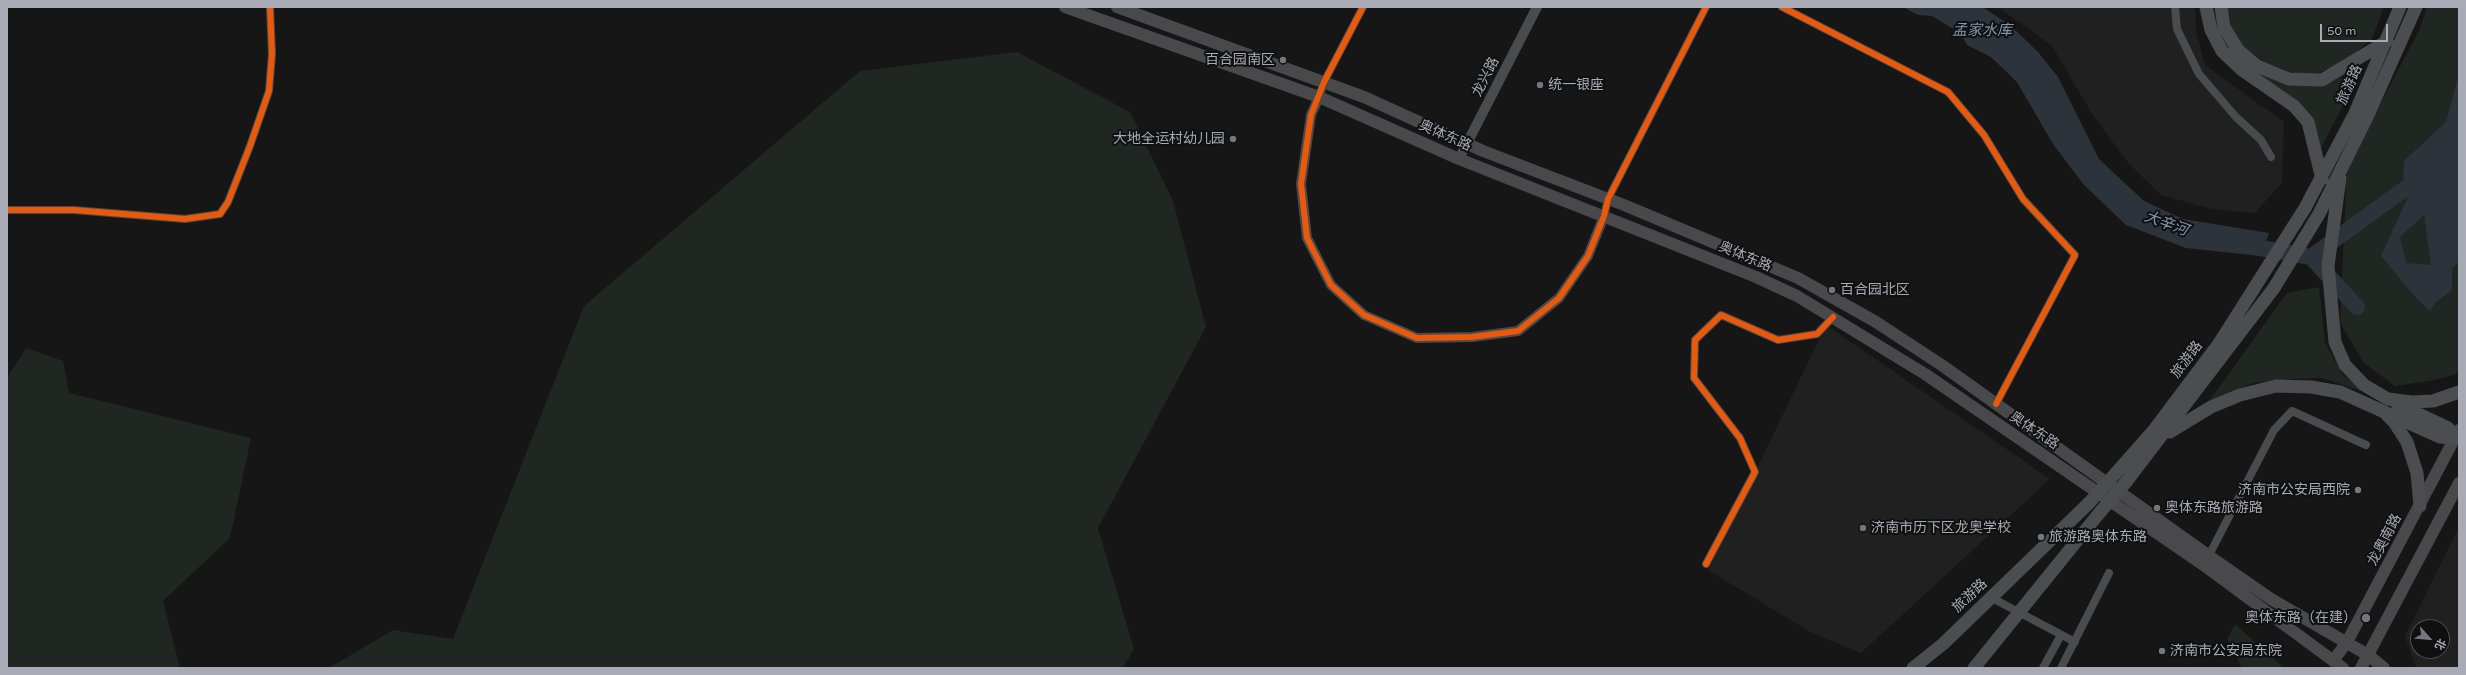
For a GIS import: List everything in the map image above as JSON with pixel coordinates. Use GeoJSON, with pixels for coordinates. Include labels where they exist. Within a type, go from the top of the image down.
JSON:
{"type":"FeatureCollection","features":[{"type":"Feature","properties":{"kind":"main road","name":"奥体东路"},"geometry":{"type":"LineString","coordinates":[[1065,7],[1319,97],[1459,159],[1756,277],[1797,296],[1925,374],[2206,560],[2338,664]]}},
{"type":"Feature","properties":{"kind":"main road"},"geometry":{"type":"LineString","coordinates":[[1117,7],[1364,97],[1483,151],[1608,199],[1798,278],[1876,322],[1943,366],[2206,560],[2347,642],[2368,655],[2384,668]]}},
{"type":"Feature","properties":{"kind":"main road"},"geometry":{"type":"LineString","coordinates":[[2206,7],[2211,30],[2222,51],[2242,70],[2294,106],[2308,122],[2322,179]]}},
{"type":"Feature","properties":{"kind":"main road"},"geometry":{"type":"LineString","coordinates":[[2220,7],[2224,27],[2238,50],[2257,66],[2289,79],[2322,80],[2387,41]]}},
{"type":"Feature","properties":{"kind":"main road","name":"旅游路"},"geometry":{"type":"LineString","coordinates":[[1913,668],[1943,644],[2089,503],[2154,430],[2218,345],[2306,208],[2322,179],[2355,113],[2387,41],[2400,7]]}},
{"type":"Feature","properties":{"kind":"main road","name":"旅游路"},"geometry":{"type":"LineString","coordinates":[[1974,668],[2018,612],[2164,436],[2274,288],[2319,214],[2367,117],[2416,8]]}},
{"type":"Feature","properties":{"kind":"main road"},"geometry":{"type":"LineString","coordinates":[[2340,170],[2335,221],[2328,266],[2335,342],[2345,365],[2384,404],[2407,442],[2417,472],[2420,506]]}},
{"type":"Feature","properties":{"kind":"main road"},"geometry":{"type":"LineString","coordinates":[[2164,436],[2210,407],[2240,395],[2276,386],[2311,387],[2340,392],[2384,404],[2448,428],[2458,436]]}},
{"type":"Feature","properties":{"kind":"main road"},"geometry":{"type":"LineString","coordinates":[[2384,404],[2433,400],[2459,392]]}},
{"type":"Feature","properties":{"kind":"main road","name":"龙奥南路"},"geometry":{"type":"LineString","coordinates":[[2338,664],[2347,642],[2458,436]]}},
{"type":"Feature","properties":{"kind":"main road"},"geometry":{"type":"LineString","coordinates":[[2361,668],[2459,483]]}},
{"type":"Feature","properties":{"kind":"street"},"geometry":{"type":"LineString","coordinates":[[7,210],[74,210],[186,219],[220,214],[228,202],[250,146],[269,91],[272,54],[270,7]]}},
{"type":"Feature","properties":{"kind":"street"},"geometry":{"type":"LineString","coordinates":[[1364,7],[1324,82],[1311,115],[1301,184],[1307,238],[1331,285],[1364,315],[1417,338],[1472,337],[1518,331],[1559,298],[1588,256],[1604,216],[1608,199],[1706,7]]}},
{"type":"Feature","properties":{"kind":"street","name":"龙兴路"},"geometry":{"type":"LineString","coordinates":[[1459,159],[1537,7]]}},
{"type":"Feature","properties":{"kind":"street"},"geometry":{"type":"LineString","coordinates":[[1782,7],[1948,92],[1984,135],[2023,199],[2075,255],[1996,404]]}},
{"type":"Feature","properties":{"kind":"street"},"geometry":{"type":"LineString","coordinates":[[2175,7],[2177,29],[2199,74],[2236,117],[2260,140],[2271,158]]}},
{"type":"Feature","properties":{"kind":"street"},"geometry":{"type":"LineString","coordinates":[[1706,564],[1755,472],[1740,438],[1694,378],[1695,340],[1721,315],[1778,340],[1817,334],[1833,317]]}},
{"type":"Feature","properties":{"kind":"street"},"geometry":{"type":"LineString","coordinates":[[2206,560],[2274,430],[2292,411],[2366,445]]}},
{"type":"Feature","properties":{"kind":"street"},"geometry":{"type":"LineString","coordinates":[[2061,668],[2109,574]]}},
{"type":"Feature","properties":{"kind":"street"},"geometry":{"type":"LineString","coordinates":[[1992,598],[2075,642]]}},
{"type":"Feature","properties":{"kind":"street"},"geometry":{"type":"LineString","coordinates":[[2042,668],[2061,635]]}},
{"type":"Feature","properties":{"kind":"shaded area"},"geometry":{"type":"Polygon","coordinates":[[[1998,7],[2195,7],[2196,32],[2205,65],[2284,122],[2282,183],[2255,213],[2211,209],[2161,195],[2128,163],[2092,114],[2052,46],[1998,7]]]}},
{"type":"Feature","properties":{"kind":"shaded area"},"geometry":{"type":"Polygon","coordinates":[[[2209,7],[2213,7],[2218,28],[2267,77],[2328,83],[2362,69],[2320,150],[2313,121],[2246,68],[2220,41],[2209,7]]]}},
{"type":"Feature","properties":{"kind":"shaded area"},"geometry":{"type":"Polygon","coordinates":[[[2227,7],[2384,7],[2372,39],[2344,62],[2319,73],[2294,73],[2264,62],[2243,46],[2231,26],[2227,7]]]}},
{"type":"Feature","properties":{"kind":"shaded area"},"geometry":{"type":"Polygon","coordinates":[[[2427,7],[2459,7],[2459,371],[2454,375],[2429,381],[2395,386],[2364,363],[2340,323],[2347,166],[2420,29],[2427,7]]]}},
{"type":"Feature","properties":{"kind":"shaded area"},"geometry":{"type":"Polygon","coordinates":[[[1017,52],[1130,112],[1173,201],[1206,327],[1098,528],[1134,649],[1123,668],[329,668],[393,630],[453,639],[584,306],[860,71],[1017,52]]]}},
{"type":"Feature","properties":{"kind":"shaded area"},"geometry":{"type":"Polygon","coordinates":[[[2319,287],[2325,343],[2343,375],[2367,393],[2322,378],[2293,379],[2253,383],[2209,401],[2287,293],[2319,287]]]}},
{"type":"Feature","properties":{"kind":"shaded area","name":"济南市历下区龙奥学校"},"geometry":{"type":"Polygon","coordinates":[[[1826,325],[2050,479],[1861,653],[1812,633],[1708,570],[1826,325]]]}},
{"type":"Feature","properties":{"kind":"shaded area"},"geometry":{"type":"Polygon","coordinates":[[[26,348],[63,361],[69,393],[251,438],[230,538],[163,601],[180,668],[7,668],[7,378],[26,348]]]}},
{"type":"Feature","properties":{"kind":"shaded area"},"geometry":{"type":"Polygon","coordinates":[[[2459,527],[2459,668],[2416,668],[2413,659],[2450,659],[2450,619],[2413,619],[2459,527]]]}},
{"type":"Feature","properties":{"kind":"shaded area"},"geometry":{"type":"Polygon","coordinates":[[[2235,624],[2284,668],[2242,668],[2227,639],[2235,624]]]}},
{"type":"Feature","properties":{"kind":"shaded area"},"geometry":{"type":"Polygon","coordinates":[[[2410,626],[2410,651],[2405,636],[2410,626]]]}},
{"type":"Feature","properties":{"kind":"water","name":"孟家水库"},"geometry":{"type":"Polygon","coordinates":[[[1903,7],[1984,8],[2010,25],[2038,52],[2058,77],[2099,159],[2144,201],[2183,219],[2269,233],[2261,256],[2186,248],[2126,225],[2084,185],[2053,144],[2017,82],[1991,57],[1967,45],[1960,33],[1932,16],[1918,15],[1903,7]]]}},
{"type":"Feature","properties":{"kind":"water"},"geometry":{"type":"Polygon","coordinates":[[[2459,74],[2459,262],[2452,268],[2452,290],[2436,302],[2430,311],[2416,298],[2381,256],[2413,186],[2403,190],[2404,161],[2446,122],[2459,74]],[[2424,215],[2400,237],[2406,263],[2431,265],[2424,215]]]}},
{"type":"Feature","properties":{"kind":"waterway","name":"大辛河"},"geometry":{"type":"LineString","coordinates":[[2243,245],[2311,257],[2403,190],[2448,172],[2459,176]]}},
{"type":"Feature","properties":{"kind":"waterway"},"geometry":{"type":"LineString","coordinates":[[2311,257],[2357,307]]}},
{"type":"Feature","properties":{"kind":"cycle path"},"geometry":{"type":"LineString","coordinates":[[7,210],[74,210],[185,219],[220,214],[228,202],[250,146],[269,91],[272,54],[270,7]]}},
{"type":"Feature","properties":{"kind":"cycle path"},"geometry":{"type":"LineString","coordinates":[[1363,7],[1324,82],[1311,115],[1301,184],[1307,238],[1331,285],[1364,315],[1417,338],[1472,337],[1518,331],[1559,298],[1588,256],[1604,216],[1608,199],[1706,7]]}},
{"type":"Feature","properties":{"kind":"cycle path"},"geometry":{"type":"LineString","coordinates":[[1782,7],[1948,92],[1984,135],[2023,199],[2075,255],[1996,404]]}},
{"type":"Feature","properties":{"kind":"cycle path"},"geometry":{"type":"LineString","coordinates":[[1706,564],[1755,472],[1740,438],[1694,378],[1695,340],[1721,315],[1778,340],[1817,334],[1833,317]]}},
{"type":"Feature","properties":{"kind":"place","name":"百合园南区"},"geometry":{"type":"Point","coordinates":[1283,60]}},
{"type":"Feature","properties":{"kind":"place","name":"统一银座"},"geometry":{"type":"Point","coordinates":[1540,85]}},
{"type":"Feature","properties":{"kind":"place","name":"大地全运村幼儿园"},"geometry":{"type":"Point","coordinates":[1233,139]}},
{"type":"Feature","properties":{"kind":"place","name":"百合园北区"},"geometry":{"type":"Point","coordinates":[1832,290]}},
{"type":"Feature","properties":{"kind":"place","name":"济南市公安局西院"},"geometry":{"type":"Point","coordinates":[2358,490]}},
{"type":"Feature","properties":{"kind":"place","name":"奥体东路旅游路"},"geometry":{"type":"Point","coordinates":[2157,508]}},
{"type":"Feature","properties":{"kind":"place","name":"济南市历下区龙奥学校"},"geometry":{"type":"Point","coordinates":[1863,528]}},
{"type":"Feature","properties":{"kind":"place","name":"旅游路奥体东路"},"geometry":{"type":"Point","coordinates":[2041,537]}},
{"type":"Feature","properties":{"kind":"place","name":"奥体东路（在建）"},"geometry":{"type":"Point","coordinates":[2366,618]}},
{"type":"Feature","properties":{"kind":"place","name":"济南市公安局东院"},"geometry":{"type":"Point","coordinates":[2162,651]}}]}
